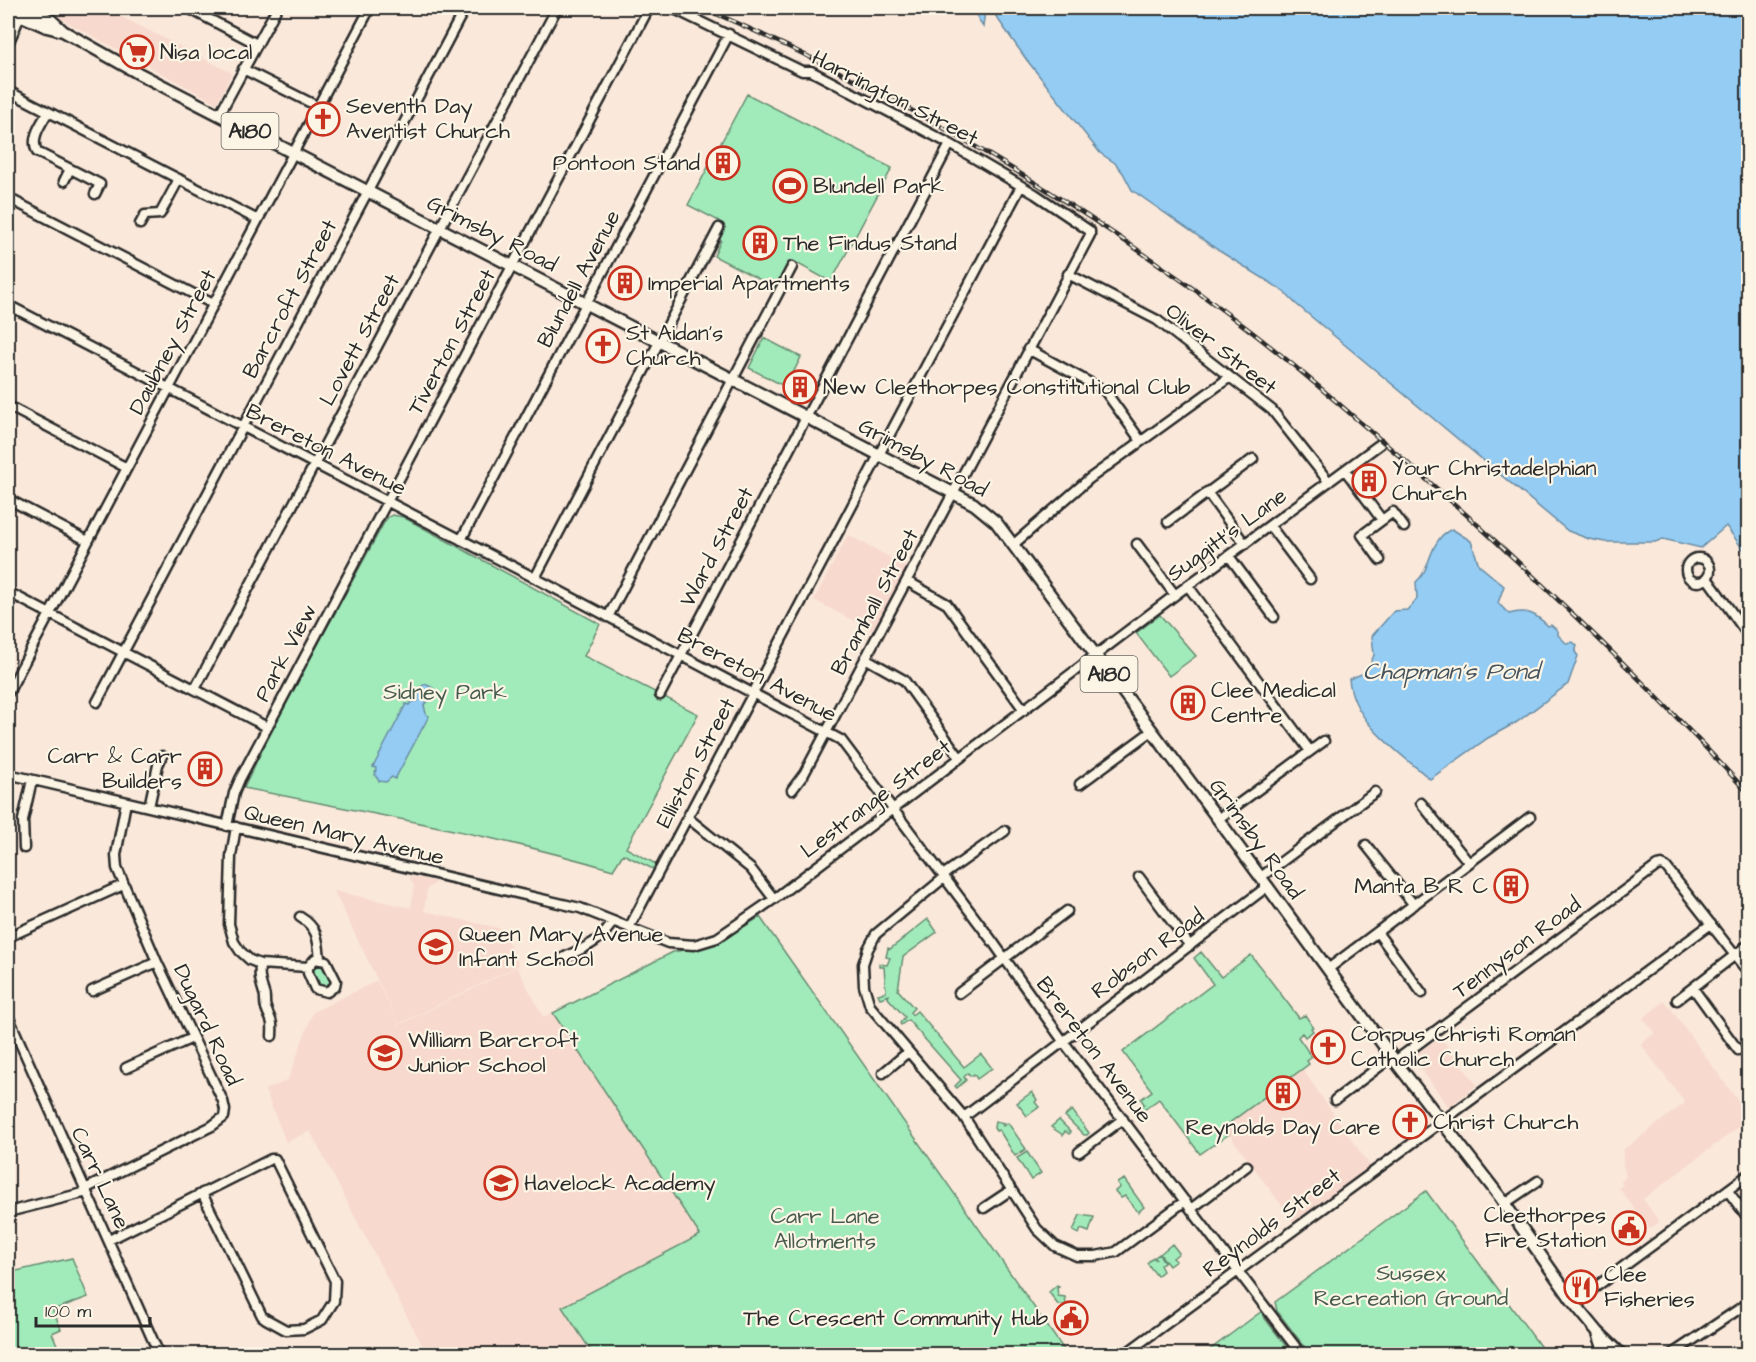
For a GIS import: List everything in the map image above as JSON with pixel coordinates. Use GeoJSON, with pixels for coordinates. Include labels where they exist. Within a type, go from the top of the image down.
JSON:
{"type":"FeatureCollection","features":[{"type":"Feature","properties":{"kind":"main road","name":"A180"},"geometry":{"type":"LineString","coordinates":[[8,10],[24,11]]}},
{"type":"Feature","properties":{"kind":"main road","name":"Grimsby Road"},"geometry":{"type":"LineString","coordinates":[[24,11],[47,27],[63,31],[134,71],[974,504],[996,522],[1504,1204],[1574,1303],[1598,1332],[1621,1354]]}},
{"type":"Feature","properties":{"kind":"main road","name":"Grimsby Road"},"geometry":{"type":"LineString","coordinates":[[1598,1332],[1605,1354]]}},
{"type":"Feature","properties":{"kind":"street"},"geometry":{"type":"LineString","coordinates":[[188,8],[257,44]]}},
{"type":"Feature","properties":{"kind":"street"},"geometry":{"type":"LineString","coordinates":[[219,115],[277,8]]}},
{"type":"Feature","properties":{"kind":"street","name":"Daubney Street"},"geometry":{"type":"LineString","coordinates":[[9,688],[370,8]]}},
{"type":"Feature","properties":{"kind":"street","name":"Barcroft Street"},"geometry":{"type":"LineString","coordinates":[[97,702],[465,8]]}},
{"type":"Feature","properties":{"kind":"street","name":"Lovett Street"},"geometry":{"type":"LineString","coordinates":[[195,689],[557,8]]}},
{"type":"Feature","properties":{"kind":"street","name":"Tiverton Street"},"geometry":{"type":"LineString","coordinates":[[388,502],[649,8]]}},
{"type":"Feature","properties":{"kind":"street","name":"Harrington Street"},"geometry":{"type":"LineString","coordinates":[[672,8],[802,71],[811,71],[950,144],[1088,228],[1090,235]]}},
{"type":"Feature","properties":{"kind":"street"},"geometry":{"type":"LineString","coordinates":[[8,44],[24,11]]}},
{"type":"Feature","properties":{"kind":"street","name":"Blundell Avenue"},"geometry":{"type":"LineString","coordinates":[[461,540],[729,34]]}},
{"type":"Feature","properties":{"kind":"street"},"geometry":{"type":"LineString","coordinates":[[243,69],[317,106]]}},
{"type":"Feature","properties":{"kind":"street"},"geometry":{"type":"LineString","coordinates":[[8,91],[258,220]]}},
{"type":"Feature","properties":{"kind":"street"},"geometry":{"type":"LineString","coordinates":[[48,112],[35,137],[33,145],[37,152],[100,184],[95,194]]}},
{"type":"Feature","properties":{"kind":"street","name":"Ward Street"},"geometry":{"type":"LineString","coordinates":[[660,694],[950,144]]}},
{"type":"Feature","properties":{"kind":"street"},"geometry":{"type":"LineString","coordinates":[[64,181],[70,169]]}},
{"type":"Feature","properties":{"kind":"street"},"geometry":{"type":"LineString","coordinates":[[140,224],[145,215],[160,214],[178,179]]}},
{"type":"Feature","properties":{"kind":"street","name":"Elliston Street"},"geometry":{"type":"LineString","coordinates":[[629,928],[1021,186]]}},
{"type":"Feature","properties":{"kind":"street"},"geometry":{"type":"LineString","coordinates":[[8,198],[213,304]]}},
{"type":"Feature","properties":{"kind":"street"},"geometry":{"type":"LineString","coordinates":[[535,578],[719,228]]}},
{"type":"Feature","properties":{"kind":"street","name":"Bramhall Street"},"geometry":{"type":"LineString","coordinates":[[792,789],[804,774],[1090,235]]}},
{"type":"Feature","properties":{"kind":"street"},"geometry":{"type":"LineString","coordinates":[[608,617],[792,267]]}},
{"type":"Feature","properties":{"kind":"street","name":"Oliver Street"},"geometry":{"type":"LineString","coordinates":[[1068,274],[1157,321],[1272,410],[1329,482]]}},
{"type":"Feature","properties":{"kind":"street","name":"Brereton Avenue"},"geometry":{"type":"LineString","coordinates":[[8,305],[535,578],[841,740],[944,876],[1063,1041],[1301,1354]]}},
{"type":"Feature","properties":{"kind":"street"},"geometry":{"type":"LineString","coordinates":[[1028,349],[1106,391],[1141,441]]}},
{"type":"Feature","properties":{"kind":"street"},"geometry":{"type":"LineString","coordinates":[[1014,544],[1089,479],[1230,377]]}},
{"type":"Feature","properties":{"kind":"street"},"geometry":{"type":"LineString","coordinates":[[8,406],[126,468]]}},
{"type":"Feature","properties":{"kind":"street","name":"Suggitt's Lane"},"geometry":{"type":"LineString","coordinates":[[1095,655],[1380,444]]}},
{"type":"Feature","properties":{"kind":"street"},"geometry":{"type":"LineString","coordinates":[[1168,522],[1252,459]]}},
{"type":"Feature","properties":{"kind":"street"},"geometry":{"type":"LineString","coordinates":[[1345,470],[1382,520]]}},
{"type":"Feature","properties":{"kind":"street"},"geometry":{"type":"LineString","coordinates":[[1207,492],[1245,544]]}},
{"type":"Feature","properties":{"kind":"street"},"geometry":{"type":"LineString","coordinates":[[8,499],[88,541]]}},
{"type":"Feature","properties":{"kind":"street","name":"Park View"},"geometry":{"type":"LineString","coordinates":[[260,964],[250,960],[240,951],[234,942],[229,924],[234,793],[388,502]]}},
{"type":"Feature","properties":{"kind":"street"},"geometry":{"type":"LineString","coordinates":[[1380,560],[1362,535],[1393,512],[1404,527]]}},
{"type":"Feature","properties":{"kind":"street"},"geometry":{"type":"LineString","coordinates":[[1270,526],[1310,579]]}},
{"type":"Feature","properties":{"kind":"street"},"geometry":{"type":"LineString","coordinates":[[1137,544],[1175,595]]}},
{"type":"Feature","properties":{"kind":"street"},"geometry":{"type":"LineString","coordinates":[[1229,556],[1274,617]]}},
{"type":"Feature","properties":{"kind":"street"},"geometry":{"type":"LineString","coordinates":[[1707,578],[1749,636]]}},
{"type":"Feature","properties":{"kind":"street"},"geometry":{"type":"LineString","coordinates":[[906,581],[947,604],[1024,710]]}},
{"type":"Feature","properties":{"kind":"street"},"geometry":{"type":"LineString","coordinates":[[1188,586],[1310,751]]}},
{"type":"Feature","properties":{"kind":"street"},"geometry":{"type":"LineString","coordinates":[[8,592],[267,727]]}},
{"type":"Feature","properties":{"kind":"street","name":"Lestrange Street"},"geometry":{"type":"LineString","coordinates":[[668,944],[694,945],[717,939],[774,899],[1095,655]]}},
{"type":"Feature","properties":{"kind":"street"},"geometry":{"type":"LineString","coordinates":[[865,658],[904,680],[960,758]]}},
{"type":"Feature","properties":{"kind":"street"},"geometry":{"type":"LineString","coordinates":[[1080,784],[1152,731]]}},
{"type":"Feature","properties":{"kind":"street"},"geometry":{"type":"LineString","coordinates":[[1218,819],[1324,741]]}},
{"type":"Feature","properties":{"kind":"street"},"geometry":{"type":"LineString","coordinates":[[149,807],[162,756]]}},
{"type":"Feature","properties":{"kind":"street","name":"Queen Mary Avenue"},"geometry":{"type":"LineString","coordinates":[[8,774],[580,908],[668,944]]}},
{"type":"Feature","properties":{"kind":"street"},"geometry":{"type":"LineString","coordinates":[[24,848],[23,820],[32,780]]}},
{"type":"Feature","properties":{"kind":"street","name":"Robson Road"},"geometry":{"type":"LineString","coordinates":[[964,1117],[1190,946],[1264,882],[1375,792]]}},
{"type":"Feature","properties":{"kind":"street","name":"Dugard Road"},"geometry":{"type":"LineString","coordinates":[[86,1190],[212,1126],[224,1118],[225,1110],[223,1101],[157,962],[117,868],[116,855],[126,802]]}},
{"type":"Feature","properties":{"kind":"street"},"geometry":{"type":"LineString","coordinates":[[1421,802],[1469,863]]}},
{"type":"Feature","properties":{"kind":"street"},"geometry":{"type":"LineString","coordinates":[[1328,969],[1530,817]]}},
{"type":"Feature","properties":{"kind":"street"},"geometry":{"type":"LineString","coordinates":[[688,818],[751,869],[774,899]]}},
{"type":"Feature","properties":{"kind":"street"},"geometry":{"type":"LineString","coordinates":[[1005,831],[944,876],[876,934],[863,964],[864,986],[870,1006],[964,1117],[1037,1228],[1055,1246],[1077,1256],[1096,1256],[1116,1252],[1248,1166]]}},
{"type":"Feature","properties":{"kind":"street"},"geometry":{"type":"LineString","coordinates":[[1366,845],[1414,905]]}},
{"type":"Feature","properties":{"kind":"street","name":"Tennyson Road"},"geometry":{"type":"LineString","coordinates":[[1335,1100],[1657,866],[1666,867],[1711,924]]}},
{"type":"Feature","properties":{"kind":"street"},"geometry":{"type":"LineString","coordinates":[[1140,877],[1190,946]]}},
{"type":"Feature","properties":{"kind":"street"},"geometry":{"type":"LineString","coordinates":[[8,937],[123,885]]}},
{"type":"Feature","properties":{"kind":"street"},"geometry":{"type":"LineString","coordinates":[[959,993],[1067,911]]}},
{"type":"Feature","properties":{"kind":"street"},"geometry":{"type":"LineString","coordinates":[[300,917],[315,921],[321,959],[328,965],[336,981],[332,990],[321,992],[315,989],[308,974],[308,967],[315,960],[321,959]]}},
{"type":"Feature","properties":{"kind":"street"},"geometry":{"type":"LineString","coordinates":[[563,958],[595,943],[607,933],[613,921]]}},
{"type":"Feature","properties":{"kind":"street"},"geometry":{"type":"LineString","coordinates":[[1711,924],[1749,972]]}},
{"type":"Feature","properties":{"kind":"street","name":"Reynolds Street"},"geometry":{"type":"LineString","coordinates":[[1125,1354],[1711,924]]}},
{"type":"Feature","properties":{"kind":"street"},"geometry":{"type":"LineString","coordinates":[[1377,932],[1422,993]]}},
{"type":"Feature","properties":{"kind":"street"},"geometry":{"type":"LineString","coordinates":[[1677,1000],[1749,945]]}},
{"type":"Feature","properties":{"kind":"street"},"geometry":{"type":"LineString","coordinates":[[92,991],[157,962]]}},
{"type":"Feature","properties":{"kind":"street"},"geometry":{"type":"LineString","coordinates":[[273,1036],[273,1019],[265,1007],[265,993],[260,986],[260,964],[308,967]]}},
{"type":"Feature","properties":{"kind":"street"},"geometry":{"type":"LineString","coordinates":[[1693,988],[1738,1050]]}},
{"type":"Feature","properties":{"kind":"street","name":"Carr Lane"},"geometry":{"type":"LineString","coordinates":[[8,1016],[159,1354]]}},
{"type":"Feature","properties":{"kind":"street"},"geometry":{"type":"LineString","coordinates":[[126,1068],[192,1038]]}},
{"type":"Feature","properties":{"kind":"street"},"geometry":{"type":"LineString","coordinates":[[883,1073],[908,1052]]}},
{"type":"Feature","properties":{"kind":"street"},"geometry":{"type":"LineString","coordinates":[[1079,1152],[1123,1119]]}},
{"type":"Feature","properties":{"kind":"street"},"geometry":{"type":"LineString","coordinates":[[109,1240],[202,1193],[271,1159],[275,1159],[335,1281],[333,1301],[322,1320],[304,1329],[286,1330],[262,1316],[202,1193]]}},
{"type":"Feature","properties":{"kind":"street"},"geometry":{"type":"LineString","coordinates":[[1574,1303],[1749,1175]]}},
{"type":"Feature","properties":{"kind":"street"},"geometry":{"type":"LineString","coordinates":[[1504,1204],[1538,1181]]}},
{"type":"Feature","properties":{"kind":"street"},"geometry":{"type":"LineString","coordinates":[[8,1212],[86,1190]]}},
{"type":"Feature","properties":{"kind":"street"},"geometry":{"type":"LineString","coordinates":[[984,1208],[1011,1190]]}},
{"type":"Feature","properties":{"kind":"street"},"geometry":{"type":"LineString","coordinates":[[1728,1191],[1749,1218]]}},
{"type":"Feature","properties":{"kind":"street"},"geometry":{"type":"LineString","coordinates":[[1672,1354],[1749,1304]]}},
{"type":"Feature","properties":{"kind":"shaded area"},"geometry":{"type":"Polygon","coordinates":[[[58,8],[104,8],[232,73],[217,103],[54,15],[58,8]]]}},
{"type":"Feature","properties":{"kind":"shaded area"},"geometry":{"type":"Polygon","coordinates":[[[848,535],[908,567],[873,631],[814,600],[848,535]]]}},
{"type":"Feature","properties":{"kind":"shaded area","name":"Queen Mary Avenue Infant School"},"geometry":{"type":"Polygon","coordinates":[[[409,876],[436,882],[427,889],[424,911],[502,929],[519,965],[399,1024],[334,891],[411,908],[414,886],[409,876]]]}},
{"type":"Feature","properties":{"kind":"shaded area"},"geometry":{"type":"Polygon","coordinates":[[[1201,952],[1221,977],[1251,955],[1281,1039],[1370,1166],[1294,1222],[1229,1134],[1200,1154],[1159,1099],[1141,1112],[1138,1109],[1144,1104],[1141,1099],[1152,1091],[1123,1052],[1213,984],[1194,958],[1201,952]]]}},
{"type":"Feature","properties":{"kind":"shaded area","name":"Havelock Academy"},"geometry":{"type":"Polygon","coordinates":[[[517,967],[543,1017],[553,1013],[700,1236],[618,1277],[563,1308],[593,1354],[427,1354],[310,1131],[286,1142],[265,1090],[288,1080],[313,1012],[377,981],[399,1025],[517,967]]]}},
{"type":"Feature","properties":{"kind":"shaded area"},"geometry":{"type":"Polygon","coordinates":[[[1665,1001],[1748,1115],[1748,1120],[1643,1199],[1659,1222],[1650,1229],[1619,1188],[1623,1185],[1621,1181],[1626,1177],[1623,1150],[1685,1103],[1641,1044],[1655,1033],[1643,1018],[1665,1001]]]}},
{"type":"Feature","properties":{"kind":"shaded area"},"geometry":{"type":"Polygon","coordinates":[[[1440,1037],[1477,1085],[1449,1107],[1412,1057],[1440,1037]]]}},
{"type":"Feature","properties":{"kind":"green space","name":"Blundell Park"},"geometry":{"type":"Polygon","coordinates":[[[747,94],[892,168],[831,282],[793,261],[776,288],[714,256],[721,240],[711,235],[719,221],[688,205],[747,94]]]}},
{"type":"Feature","properties":{"kind":"green space"},"geometry":{"type":"Polygon","coordinates":[[[764,338],[801,357],[786,387],[749,368],[764,338]]]}},
{"type":"Feature","properties":{"kind":"green space","name":"Sidney Park"},"geometry":{"type":"Polygon","coordinates":[[[392,515],[403,517],[600,624],[584,656],[698,714],[626,848],[656,864],[653,869],[623,854],[613,870],[476,835],[244,788],[271,731],[385,521],[392,515]]]}},
{"type":"Feature","properties":{"kind":"green space"},"geometry":{"type":"Polygon","coordinates":[[[1160,615],[1196,656],[1169,676],[1136,633],[1160,615]]]}},
{"type":"Feature","properties":{"kind":"green space","name":"Carr Lane Allotments"},"geometry":{"type":"Polygon","coordinates":[[[760,917],[1067,1354],[593,1354],[562,1307],[700,1235],[553,1013],[673,952],[715,944],[760,917]]]}},
{"type":"Feature","properties":{"kind":"green space"},"geometry":{"type":"Polygon","coordinates":[[[928,919],[937,932],[903,957],[898,990],[914,1008],[910,1012],[912,1015],[917,1011],[964,1067],[981,1054],[992,1068],[977,1079],[974,1074],[971,1076],[968,1073],[964,1077],[966,1080],[957,1088],[955,1086],[961,1080],[908,1020],[901,1025],[905,1017],[888,998],[889,995],[880,998],[878,994],[886,992],[884,967],[879,967],[879,964],[887,965],[890,958],[886,957],[888,948],[890,949],[928,919]]]}},
{"type":"Feature","properties":{"kind":"green space"},"geometry":{"type":"Polygon","coordinates":[[[1201,952],[1221,977],[1251,955],[1299,1018],[1305,1015],[1313,1031],[1305,1037],[1302,1033],[1298,1037],[1312,1057],[1307,1061],[1309,1064],[1224,1127],[1229,1134],[1200,1154],[1159,1099],[1141,1112],[1138,1109],[1144,1104],[1141,1099],[1152,1091],[1123,1052],[1213,984],[1194,958],[1201,952]]]}},
{"type":"Feature","properties":{"kind":"green space"},"geometry":{"type":"Polygon","coordinates":[[[317,964],[322,964],[332,980],[328,987],[321,986],[314,972],[317,964]]]}},
{"type":"Feature","properties":{"kind":"green space"},"geometry":{"type":"Polygon","coordinates":[[[1032,1092],[1039,1107],[1027,1116],[1017,1103],[1032,1092]]]}},
{"type":"Feature","properties":{"kind":"green space"},"geometry":{"type":"Polygon","coordinates":[[[1072,1110],[1089,1133],[1087,1135],[1084,1135],[1065,1116],[1072,1110]]]}},
{"type":"Feature","properties":{"kind":"green space"},"geometry":{"type":"Polygon","coordinates":[[[1059,1120],[1071,1132],[1069,1134],[1065,1131],[1063,1135],[1051,1127],[1059,1120]]]}},
{"type":"Feature","properties":{"kind":"green space"},"geometry":{"type":"Polygon","coordinates":[[[995,1121],[1004,1123],[1003,1126],[1008,1123],[1026,1149],[1015,1156],[999,1130],[996,1131],[994,1128],[995,1121]]]}},
{"type":"Feature","properties":{"kind":"green space"},"geometry":{"type":"Polygon","coordinates":[[[1027,1152],[1041,1173],[1031,1180],[1017,1158],[1027,1152]]]}},
{"type":"Feature","properties":{"kind":"green space"},"geometry":{"type":"Polygon","coordinates":[[[1124,1179],[1144,1207],[1138,1212],[1125,1196],[1121,1198],[1115,1191],[1120,1187],[1117,1183],[1124,1179]]]}},
{"type":"Feature","properties":{"kind":"green space","name":"Sussex Recreation Ground"},"geometry":{"type":"Polygon","coordinates":[[[1426,1191],[1540,1346],[1529,1354],[1310,1354],[1277,1311],[1275,1302],[1426,1191]]]}},
{"type":"Feature","properties":{"kind":"green space"},"geometry":{"type":"Polygon","coordinates":[[[1080,1215],[1094,1217],[1089,1232],[1081,1229],[1079,1234],[1073,1231],[1080,1215]]]}},
{"type":"Feature","properties":{"kind":"green space"},"geometry":{"type":"Polygon","coordinates":[[[1172,1244],[1179,1253],[1173,1258],[1176,1261],[1169,1266],[1160,1254],[1172,1244]]]}},
{"type":"Feature","properties":{"kind":"green space"},"geometry":{"type":"Polygon","coordinates":[[[1159,1254],[1164,1262],[1160,1265],[1163,1271],[1157,1276],[1147,1263],[1153,1257],[1156,1260],[1155,1257],[1159,1254]]]}},
{"type":"Feature","properties":{"kind":"green space"},"geometry":{"type":"Polygon","coordinates":[[[72,1258],[88,1297],[53,1310],[61,1329],[52,1333],[61,1354],[8,1354],[8,1273],[72,1258]]]}},
{"type":"Feature","properties":{"kind":"green space"},"geometry":{"type":"Polygon","coordinates":[[[1057,1285],[1059,1287],[1057,1288],[1058,1296],[1065,1297],[1066,1305],[1058,1305],[1049,1292],[1057,1285]]]}},
{"type":"Feature","properties":{"kind":"green space","name":"Sussex Recreation Ground"},"geometry":{"type":"Polygon","coordinates":[[[1262,1311],[1263,1316],[1292,1354],[1204,1354],[1262,1311]]]}},
{"type":"Feature","properties":{"kind":"water"},"geometry":{"type":"Polygon","coordinates":[[[972,8],[1748,8],[1748,556],[1726,526],[1701,548],[1663,539],[1655,542],[1605,542],[1568,531],[1282,290],[1221,252],[1132,190],[1123,173],[1115,163],[1100,153],[1026,59],[993,12],[985,10],[983,27],[972,8]]]}},
{"type":"Feature","properties":{"kind":"water","name":"Chapman's Pond"},"geometry":{"type":"Polygon","coordinates":[[[1452,529],[1471,541],[1479,565],[1504,586],[1498,603],[1509,614],[1530,613],[1548,626],[1551,625],[1567,644],[1573,642],[1577,646],[1575,652],[1578,656],[1568,684],[1517,722],[1488,738],[1430,779],[1368,723],[1352,695],[1349,679],[1367,672],[1374,655],[1372,636],[1394,611],[1407,610],[1417,599],[1416,582],[1424,572],[1436,543],[1452,529]]]}},
{"type":"Feature","properties":{"kind":"water"},"geometry":{"type":"Polygon","coordinates":[[[425,684],[433,688],[435,694],[424,705],[426,714],[429,716],[395,779],[392,777],[386,782],[379,781],[375,775],[376,768],[373,767],[406,704],[418,701],[418,689],[425,684]]]}},
{"type":"Feature","properties":{"kind":"railway"},"geometry":{"type":"LineString","coordinates":[[703,8],[845,75],[983,151],[1116,235],[1244,326],[1289,361],[1505,550],[1629,669],[1748,793]]}},
{"type":"Feature","properties":{"kind":"place","name":"Nisa local"},"geometry":{"type":"Point","coordinates":[137,52]}},
{"type":"Feature","properties":{"kind":"place","name":"Seventh Day Aventist Church"},"geometry":{"type":"Point","coordinates":[323,119]}},
{"type":"Feature","properties":{"kind":"place","name":"Pontoon Stand"},"geometry":{"type":"Point","coordinates":[723,163]}},
{"type":"Feature","properties":{"kind":"place","name":"Blundell Park"},"geometry":{"type":"Point","coordinates":[790,186]}},
{"type":"Feature","properties":{"kind":"place","name":"The Findus Stand"},"geometry":{"type":"Point","coordinates":[760,243]}},
{"type":"Feature","properties":{"kind":"place","name":"Imperial Apartments"},"geometry":{"type":"Point","coordinates":[625,283]}},
{"type":"Feature","properties":{"kind":"place","name":"St Aidan's Church"},"geometry":{"type":"Point","coordinates":[603,346]}},
{"type":"Feature","properties":{"kind":"place","name":"New Cleethorpes Constitutional Club"},"geometry":{"type":"Point","coordinates":[800,387]}},
{"type":"Feature","properties":{"kind":"place","name":"Your Christadelphian Church"},"geometry":{"type":"Point","coordinates":[1369,481]}},
{"type":"Feature","properties":{"kind":"place","name":"Clee Medical Centre"},"geometry":{"type":"Point","coordinates":[1188,703]}},
{"type":"Feature","properties":{"kind":"place","name":"Carr & Carr Builders"},"geometry":{"type":"Point","coordinates":[205,769]}},
{"type":"Feature","properties":{"kind":"place","name":"Manta B R C"},"geometry":{"type":"Point","coordinates":[1511,886]}},
{"type":"Feature","properties":{"kind":"place","name":"Queen Mary Avenue Infant School"},"geometry":{"type":"Point","coordinates":[436,947]}},
{"type":"Feature","properties":{"kind":"place","name":"Corpus Christi Roman Catholic Church"},"geometry":{"type":"Point","coordinates":[1328,1047]}},
{"type":"Feature","properties":{"kind":"place","name":"William Barcroft Junior School"},"geometry":{"type":"Point","coordinates":[385,1053]}},
{"type":"Feature","properties":{"kind":"place","name":"Reynolds Day Care"},"geometry":{"type":"Point","coordinates":[1283,1093]}},
{"type":"Feature","properties":{"kind":"place","name":"Christ Church"},"geometry":{"type":"Point","coordinates":[1410,1122]}},
{"type":"Feature","properties":{"kind":"place","name":"Havelock Academy"},"geometry":{"type":"Point","coordinates":[501,1183]}},
{"type":"Feature","properties":{"kind":"place","name":"Cleethorpes Fire Station"},"geometry":{"type":"Point","coordinates":[1629,1228]}},
{"type":"Feature","properties":{"kind":"place","name":"Clee Fisheries"},"geometry":{"type":"Point","coordinates":[1581,1287]}},
{"type":"Feature","properties":{"kind":"place","name":"The Crescent Community Hub"},"geometry":{"type":"Point","coordinates":[1071,1318]}}]}
